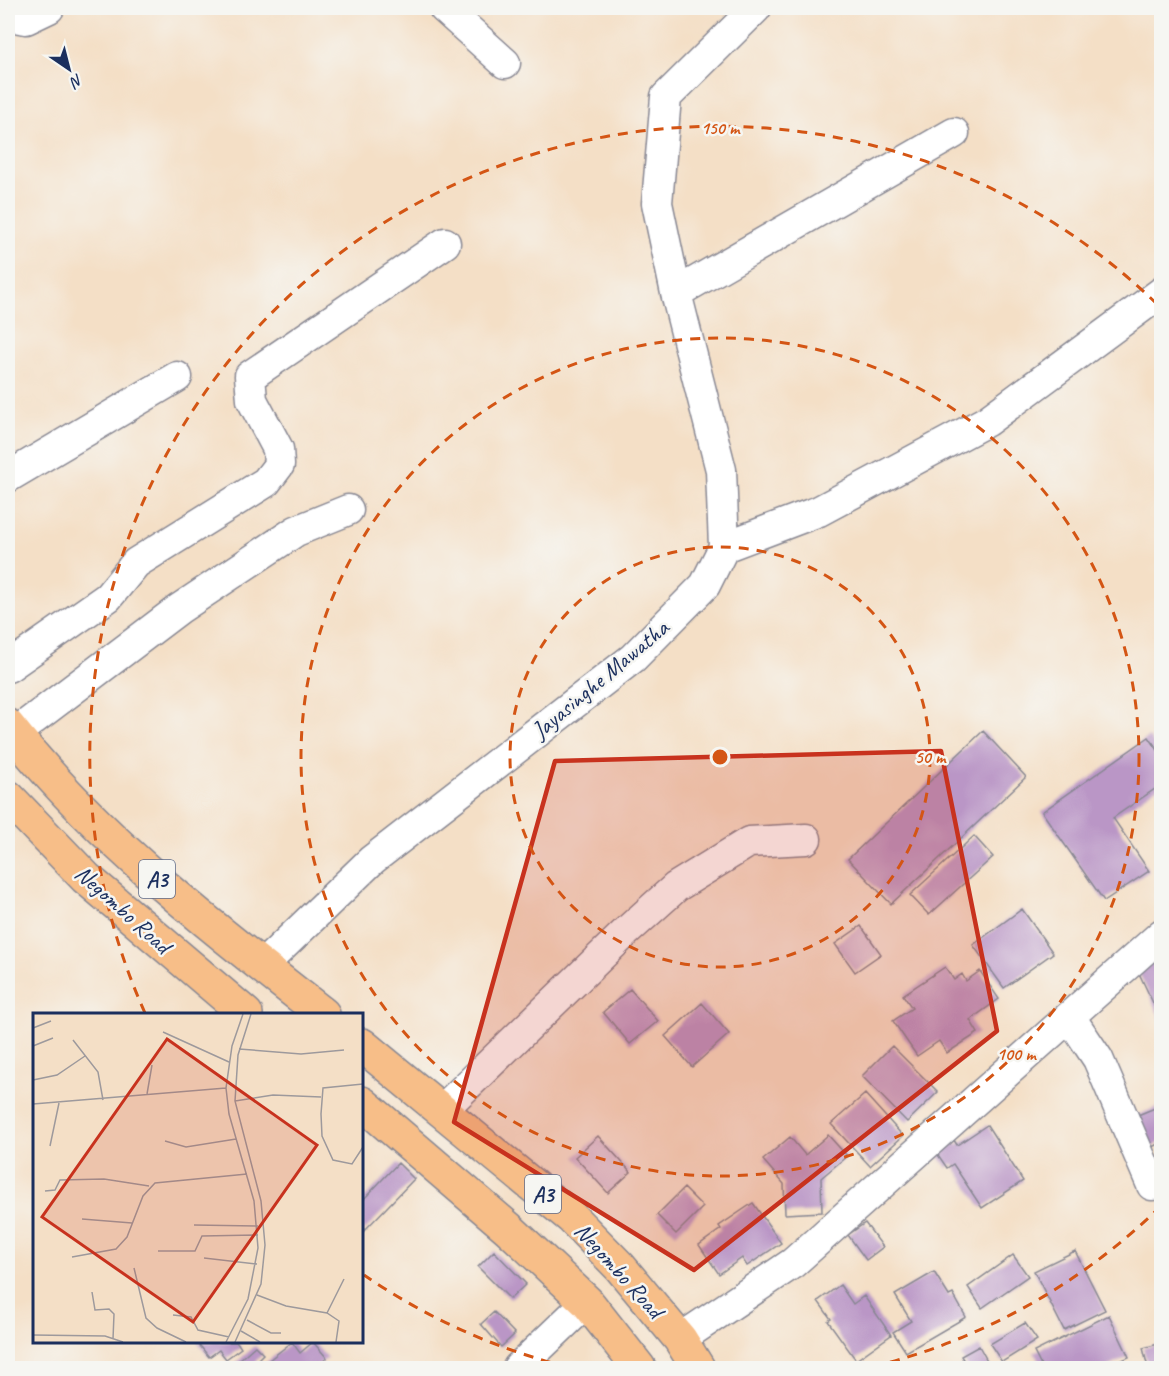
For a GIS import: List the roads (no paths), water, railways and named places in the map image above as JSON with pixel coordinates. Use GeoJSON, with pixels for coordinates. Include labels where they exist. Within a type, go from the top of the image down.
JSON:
{"type":"FeatureCollection","features":[{"type":"Feature","properties":{"kind":"highway","name":"Negombo Road"},"geometry":{"type":"LineString","coordinates":[[11,730],[54,781],[125,851],[322,1013]]}},
{"type":"Feature","properties":{"kind":"highway","name":"Negombo Road"},"geometry":{"type":"LineString","coordinates":[[8,797],[86,878],[245,1013]]}},
{"type":"Feature","properties":{"kind":"highway","name":"Negombo Road"},"geometry":{"type":"LineString","coordinates":[[363,1046],[571,1217],[620,1267],[680,1339],[698,1368]]}},
{"type":"Feature","properties":{"kind":"highway","name":"Negombo Road"},"geometry":{"type":"LineString","coordinates":[[363,1103],[508,1228],[587,1302],[639,1368]]}},
{"type":"Feature","properties":{"kind":"street"},"geometry":{"type":"LineString","coordinates":[[8,16],[26,19],[49,8]]}},
{"type":"Feature","properties":{"kind":"street"},"geometry":{"type":"LineString","coordinates":[[444,8],[505,63]]}},
{"type":"Feature","properties":{"kind":"street","name":"Jayasinghe Mawatha"},"geometry":{"type":"LineString","coordinates":[[262,966],[372,860],[633,658],[705,585],[724,548],[721,470],[676,294],[657,203],[666,97],[756,8]]}},
{"type":"Feature","properties":{"kind":"street"},"geometry":{"type":"LineString","coordinates":[[676,294],[954,133]]}},
{"type":"Feature","properties":{"kind":"street"},"geometry":{"type":"LineString","coordinates":[[8,668],[108,597],[136,563],[266,482],[279,465],[278,449],[252,400],[250,376],[445,243]]}},
{"type":"Feature","properties":{"kind":"street"},"geometry":{"type":"LineString","coordinates":[[724,548],[819,511],[987,421],[1161,292]]}},
{"type":"Feature","properties":{"kind":"street"},"geometry":{"type":"LineString","coordinates":[[8,477],[177,376]]}},
{"type":"Feature","properties":{"kind":"street"},"geometry":{"type":"LineString","coordinates":[[11,730],[179,609],[296,531],[348,510]]}},
{"type":"Feature","properties":{"kind":"street"},"geometry":{"type":"LineString","coordinates":[[442,1110],[627,931],[676,887],[749,842],[806,839]]}},
{"type":"Feature","properties":{"kind":"street"},"geometry":{"type":"LineString","coordinates":[[680,1339],[793,1263],[1161,934]]}},
{"type":"Feature","properties":{"kind":"street"},"geometry":{"type":"LineString","coordinates":[[1070,1017],[1098,1059],[1152,1185]]}},
{"type":"Feature","properties":{"kind":"street"},"geometry":{"type":"LineString","coordinates":[[518,1368],[587,1302]]}}]}
